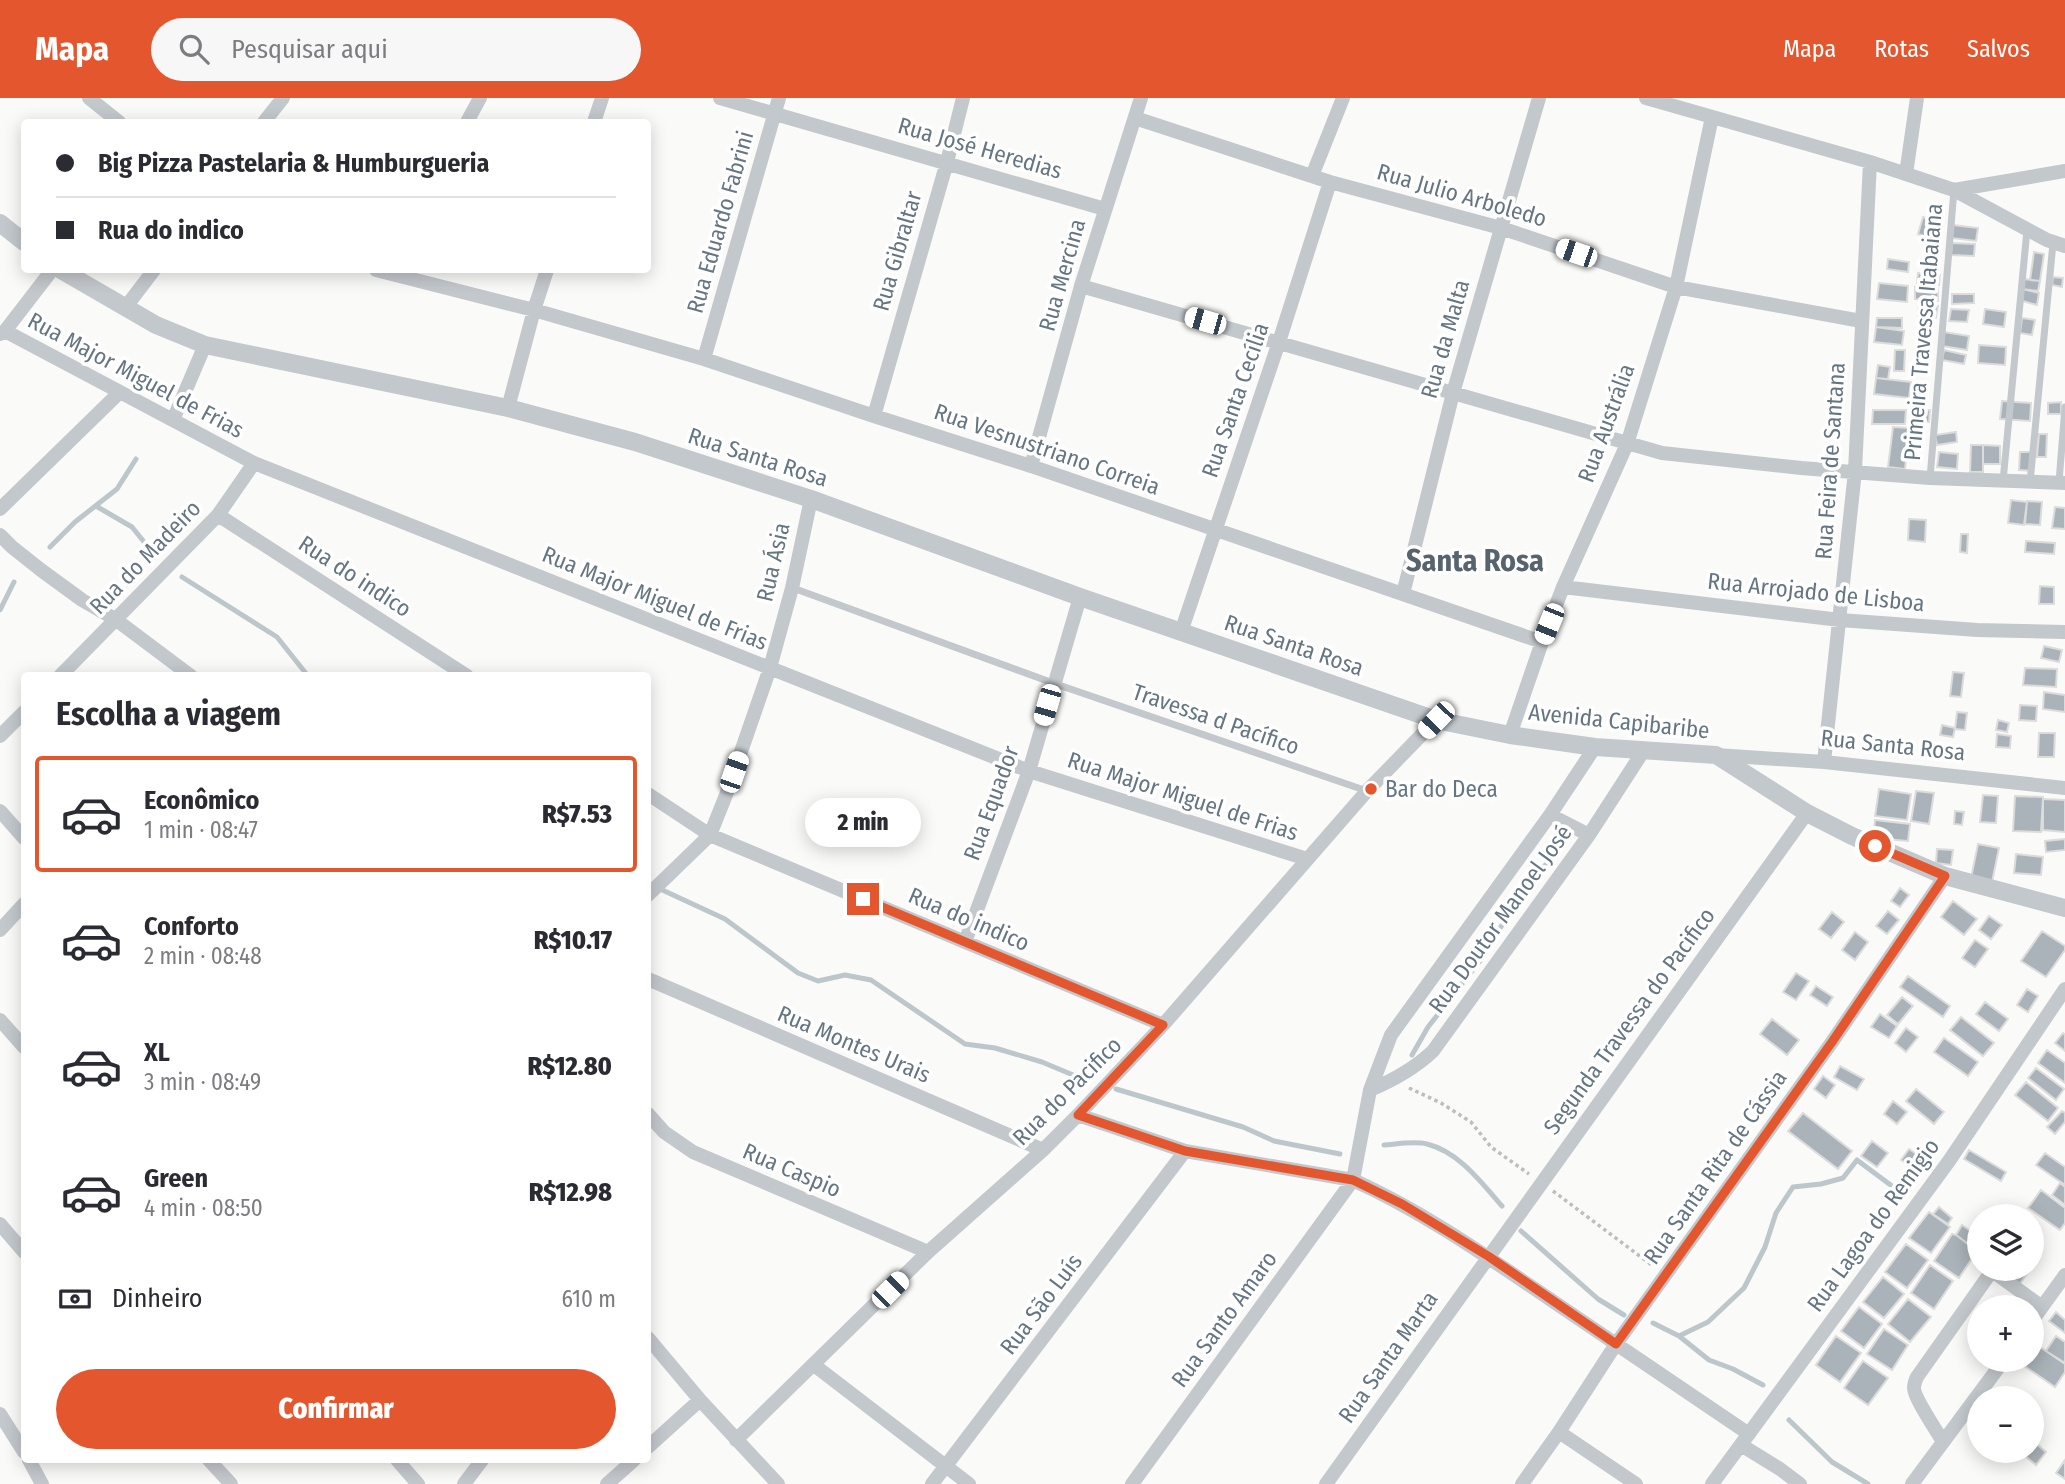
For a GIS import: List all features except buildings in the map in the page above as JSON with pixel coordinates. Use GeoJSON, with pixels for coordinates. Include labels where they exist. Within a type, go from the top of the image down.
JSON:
{"type":"FeatureCollection","features":[{"type":"Feature","properties":{"kind":"street"},"geometry":{"type":"LineString","coordinates":[[89,98],[114,119]]}},
{"type":"Feature","properties":{"kind":"street"},"geometry":{"type":"LineString","coordinates":[[266,119],[283,98]]}},
{"type":"Feature","properties":{"kind":"street"},"geometry":{"type":"LineString","coordinates":[[469,119],[480,98]]}},
{"type":"Feature","properties":{"kind":"street"},"geometry":{"type":"LineString","coordinates":[[595,119],[602,98]]}},
{"type":"Feature","properties":{"kind":"street","name":"Rua José Heredias"},"geometry":{"type":"LineString","coordinates":[[720,98],[1105,209]]}},
{"type":"Feature","properties":{"kind":"street","name":"Rua Eduardo Fabrini"},"geometry":{"type":"LineString","coordinates":[[704,359],[779,98]]}},
{"type":"Feature","properties":{"kind":"street","name":"Rua Gibraltar"},"geometry":{"type":"LineString","coordinates":[[874,416],[963,98]]}},
{"type":"Feature","properties":{"kind":"street","name":"Rua Mercina"},"geometry":{"type":"LineString","coordinates":[[1031,466],[1105,209],[1141,98]]}},
{"type":"Feature","properties":{"kind":"street"},"geometry":{"type":"LineString","coordinates":[[1312,176],[1343,98]]}},
{"type":"Feature","properties":{"kind":"street","name":"Rua da Malta"},"geometry":{"type":"LineString","coordinates":[[1402,594],[1453,393],[1539,98]]}},
{"type":"Feature","properties":{"kind":"street"},"geometry":{"type":"LineString","coordinates":[[1646,98],[1870,162],[1954,190],[2059,244]]}},
{"type":"Feature","properties":{"kind":"street"},"geometry":{"type":"LineString","coordinates":[[1906,174],[1917,98]]}},
{"type":"Feature","properties":{"kind":"street","name":"Rua Austrália"},"geometry":{"type":"LineString","coordinates":[[1510,735],[1563,587],[1627,444],[1676,287],[1712,117]]}},
{"type":"Feature","properties":{"kind":"street","name":"Rua Julio Arboledo"},"geometry":{"type":"LineString","coordinates":[[1135,118],[1330,182],[1501,228],[1676,287],[1861,321]]}},
{"type":"Feature","properties":{"kind":"street","name":"Rua Feira de Santana"},"geometry":{"type":"LineString","coordinates":[[1824,762],[1855,471],[1870,162]]}},
{"type":"Feature","properties":{"kind":"street"},"geometry":{"type":"LineString","coordinates":[[1954,190],[2065,171]]}},
{"type":"Feature","properties":{"kind":"street","name":"Rua Santa Cecília"},"geometry":{"type":"LineString","coordinates":[[1181,632],[1330,182]]}},
{"type":"Feature","properties":{"kind":"street"},"geometry":{"type":"LineString","coordinates":[[0,223],[21,240]]}},
{"type":"Feature","properties":{"kind":"street"},"geometry":{"type":"LineString","coordinates":[[2,332],[50,273]]}},
{"type":"Feature","properties":{"kind":"street","name":"Rua Santa Rosa"},"geometry":{"type":"LineString","coordinates":[[66,273],[156,325],[205,345],[508,408],[635,442],[811,499],[1080,597],[1436,720],[1510,735]]}},
{"type":"Feature","properties":{"kind":"street"},"geometry":{"type":"LineString","coordinates":[[125,308],[152,273]]}},
{"type":"Feature","properties":{"kind":"street","name":"Rua Vesnustriano Correia"},"geometry":{"type":"LineString","coordinates":[[393,273],[704,359],[1031,466],[1542,642]]}},
{"type":"Feature","properties":{"kind":"street"},"geometry":{"type":"LineString","coordinates":[[508,408],[546,273]]}},
{"type":"Feature","properties":{"kind":"street"},"geometry":{"type":"LineString","coordinates":[[1082,286],[1662,453],[1930,478],[2062,483]]}},
{"type":"Feature","properties":{"kind":"street","name":"Rua Major Miguel de Frias"},"geometry":{"type":"LineString","coordinates":[[2,332],[254,463],[1029,771],[1307,859]]}},
{"type":"Feature","properties":{"kind":"street"},"geometry":{"type":"LineString","coordinates":[[173,421],[205,345]]}},
{"type":"Feature","properties":{"kind":"street"},"geometry":{"type":"LineString","coordinates":[[0,509],[120,392]]}},
{"type":"Feature","properties":{"kind":"street","name":"Rua do Madeiro"},"geometry":{"type":"LineString","coordinates":[[64,672],[218,515],[254,463]]}},
{"type":"Feature","properties":{"kind":"street","name":"Rua Ásia"},"geometry":{"type":"LineString","coordinates":[[710,835],[770,668],[792,588],[811,499]]}},
{"type":"Feature","properties":{"kind":"street","name":"Rua do indico"},"geometry":{"type":"LineString","coordinates":[[218,515],[461,672]]}},
{"type":"Feature","properties":{"kind":"street"},"geometry":{"type":"LineString","coordinates":[[0,535],[82,600],[116,619],[186,672]]}},
{"type":"Feature","properties":{"kind":"street","name":"Rua Arrojado de Lisboa"},"geometry":{"type":"LineString","coordinates":[[1563,587],[1840,620],[1977,630],[2065,632]]}},
{"type":"Feature","properties":{"kind":"street","name":"Rua Equador"},"geometry":{"type":"LineString","coordinates":[[965,942],[1029,771],[1080,597]]}},
{"type":"Feature","properties":{"kind":"street"},"geometry":{"type":"LineString","coordinates":[[0,737],[21,715]]}},
{"type":"Feature","properties":{"kind":"street","name":"Rua do Pacifico"},"geometry":{"type":"LineString","coordinates":[[736,1440],[928,1252],[1043,1150],[1078,1115],[1163,1025],[1367,791],[1436,720]]}},
{"type":"Feature","properties":{"kind":"street","name":"Avenida Capibaribe"},"geometry":{"type":"LineString","coordinates":[[1510,735],[1595,747],[1716,755],[1807,813],[1852,836],[1945,876],[2065,908]]}},
{"type":"Feature","properties":{"kind":"street","name":"Rua Doutor Manoel José"},"geometry":{"type":"LineString","coordinates":[[1353,1180],[1370,1090],[1391,1035],[1550,815],[1595,747]]}},
{"type":"Feature","properties":{"kind":"street","name":"Rua Doutor Manoel José"},"geometry":{"type":"LineString","coordinates":[[1370,1090],[1393,1081],[1433,1051],[1589,835],[1644,750]]}},
{"type":"Feature","properties":{"kind":"street","name":"Rua Santa Rosa"},"geometry":{"type":"LineString","coordinates":[[1716,755],[1824,762],[2065,788]]}},
{"type":"Feature","properties":{"kind":"street","name":"Rua do indico"},"geometry":{"type":"LineString","coordinates":[[651,796],[710,835],[1163,1025]]}},
{"type":"Feature","properties":{"kind":"street"},"geometry":{"type":"LineString","coordinates":[[0,811],[21,835]]}},
{"type":"Feature","properties":{"kind":"street","name":"Segunda Travessa do Pacifico"},"geometry":{"type":"LineString","coordinates":[[1488,1256],[1807,813]]}},
{"type":"Feature","properties":{"kind":"street"},"geometry":{"type":"LineString","coordinates":[[1550,815],[1589,835]]}},
{"type":"Feature","properties":{"kind":"street"},"geometry":{"type":"LineString","coordinates":[[651,892],[710,835]]}},
{"type":"Feature","properties":{"kind":"street","name":"Rua Santa Rita de Cássia"},"geometry":{"type":"LineString","coordinates":[[1522,1484],[1616,1344],[1832,1042],[1945,876]]}},
{"type":"Feature","properties":{"kind":"street"},"geometry":{"type":"LineString","coordinates":[[0,930],[21,907]]}},
{"type":"Feature","properties":{"kind":"street","name":"Rua Montes Urais"},"geometry":{"type":"LineString","coordinates":[[651,980],[1043,1150]]}},
{"type":"Feature","properties":{"kind":"street","name":"Rua Lagoa do Remigio"},"geometry":{"type":"LineString","coordinates":[[1712,1484],[1949,1161],[2065,989]]}},
{"type":"Feature","properties":{"kind":"street"},"geometry":{"type":"LineString","coordinates":[[0,1020],[21,1044]]}},
{"type":"Feature","properties":{"kind":"street"},"geometry":{"type":"LineString","coordinates":[[1078,1115],[1185,1151],[1353,1180],[1402,1204],[1488,1256],[1616,1344],[1745,1439],[1800,1484]]}},
{"type":"Feature","properties":{"kind":"street","name":"Rua Caspio"},"geometry":{"type":"LineString","coordinates":[[651,1117],[664,1132],[694,1152],[928,1252]]}},
{"type":"Feature","properties":{"kind":"street","name":"Rua São Luís"},"geometry":{"type":"LineString","coordinates":[[932,1484],[1185,1151]]}},
{"type":"Feature","properties":{"kind":"street","name":"Rua Santo Amaro"},"geometry":{"type":"LineString","coordinates":[[1132,1484],[1353,1180]]}},
{"type":"Feature","properties":{"kind":"street"},"geometry":{"type":"LineString","coordinates":[[0,1224],[21,1248]]}},
{"type":"Feature","properties":{"kind":"street","name":"Rua Santa Marta"},"geometry":{"type":"LineString","coordinates":[[1326,1484],[1488,1256]]}},
{"type":"Feature","properties":{"kind":"street"},"geometry":{"type":"LineString","coordinates":[[1975,1295],[1991,1273],[2026,1295]]}},
{"type":"Feature","properties":{"kind":"street"},"geometry":{"type":"LineString","coordinates":[[2044,1304],[2065,1275]]}},
{"type":"Feature","properties":{"kind":"street"},"geometry":{"type":"LineString","coordinates":[[1943,1442],[1913,1386],[1967,1306]]}},
{"type":"Feature","properties":{"kind":"street"},"geometry":{"type":"LineString","coordinates":[[651,1342],[700,1400],[778,1484]]}},
{"type":"Feature","properties":{"kind":"street"},"geometry":{"type":"LineString","coordinates":[[814,1365],[969,1484]]}},
{"type":"Feature","properties":{"kind":"street"},"geometry":{"type":"LineString","coordinates":[[1912,1484],[1995,1372]]}},
{"type":"Feature","properties":{"kind":"street"},"geometry":{"type":"LineString","coordinates":[[651,1444],[700,1400]]}},
{"type":"Feature","properties":{"kind":"street"},"geometry":{"type":"LineString","coordinates":[[0,1414],[21,1447]]}},
{"type":"Feature","properties":{"kind":"street"},"geometry":{"type":"LineString","coordinates":[[1559,1432],[1636,1484]]}},
{"type":"Feature","properties":{"kind":"street"},"geometry":{"type":"LineString","coordinates":[[31,1463],[42,1484]]}},
{"type":"Feature","properties":{"kind":"street"},"geometry":{"type":"LineString","coordinates":[[212,1463],[231,1484]]}},
{"type":"Feature","properties":{"kind":"street"},"geometry":{"type":"LineString","coordinates":[[400,1463],[418,1484]]}},
{"type":"Feature","properties":{"kind":"street"},"geometry":{"type":"LineString","coordinates":[[464,1484],[480,1463]]}},
{"type":"Feature","properties":{"kind":"street"},"geometry":{"type":"LineString","coordinates":[[607,1484],[631,1463]]}},
{"type":"Feature","properties":{"kind":"lane","name":"Primeira Travessa Itabaiana"},"geometry":{"type":"LineString","coordinates":[[1930,478],[1954,190]]}},
{"type":"Feature","properties":{"kind":"lane"},"geometry":{"type":"LineString","coordinates":[[2004,481],[2027,229]]}},
{"type":"Feature","properties":{"kind":"lane"},"geometry":{"type":"LineString","coordinates":[[2030,482],[2059,244]]}},
{"type":"Feature","properties":{"kind":"lane"},"geometry":{"type":"LineString","coordinates":[[2062,483],[2065,407]]}},
{"type":"Feature","properties":{"kind":"lane","name":"Travessa d Pacífico"},"geometry":{"type":"LineString","coordinates":[[792,588],[1053,683],[1367,791]]}},
{"type":"Feature","properties":{"kind":"waterway"},"geometry":{"type":"LineString","coordinates":[[50,547],[75,522],[117,489],[136,459]]}},
{"type":"Feature","properties":{"kind":"waterway"},"geometry":{"type":"LineString","coordinates":[[96,506],[132,527],[153,553]]}},
{"type":"Feature","properties":{"kind":"waterway"},"geometry":{"type":"LineString","coordinates":[[182,577],[277,637],[305,672]]}},
{"type":"Feature","properties":{"kind":"waterway"},"geometry":{"type":"LineString","coordinates":[[0,610],[14,582]]}},
{"type":"Feature","properties":{"kind":"waterway"},"geometry":{"type":"LineString","coordinates":[[1412,1055],[1428,1027],[1480,961],[1521,894],[1569,837]]}},
{"type":"Feature","properties":{"kind":"waterway"},"geometry":{"type":"LineString","coordinates":[[658,888],[725,919],[798,973],[818,981],[845,975],[871,980],[965,1044],[995,1048],[1042,1062],[1085,1080]]}},
{"type":"Feature","properties":{"kind":"waterway"},"geometry":{"type":"LineString","coordinates":[[1116,1089],[1243,1127],[1274,1141],[1340,1154]]}},
{"type":"Feature","properties":{"kind":"waterway"},"geometry":{"type":"LineString","coordinates":[[1384,1145],[1417,1143],[1439,1148],[1469,1169],[1502,1206]]}},
{"type":"Feature","properties":{"kind":"waterway"},"geometry":{"type":"LineString","coordinates":[[1679,1336],[1708,1322],[1744,1288],[1765,1247],[1776,1213],[1793,1187],[1843,1178],[1857,1160],[1904,1195]]}},
{"type":"Feature","properties":{"kind":"waterway"},"geometry":{"type":"LineString","coordinates":[[1521,1231],[1598,1299],[1624,1315]]}},
{"type":"Feature","properties":{"kind":"waterway"},"geometry":{"type":"LineString","coordinates":[[1653,1323],[1679,1336],[1709,1360],[1763,1385]]}},
{"type":"Feature","properties":{"kind":"waterway"},"geometry":{"type":"LineString","coordinates":[[1789,1420],[1832,1462],[1868,1484]]}},
{"type":"Feature","properties":{"kind":"place","name":"Bar do Deca"},"geometry":{"type":"Point","coordinates":[1371,789]}},
{"type":"Feature","properties":{"kind":"district","name":"Santa Rosa"},"geometry":{"type":"Point","coordinates":[1475,561]}},
{"type":"Feature","properties":{"kind":"route"},"geometry":{"type":"LineString","coordinates":[[863,899],[1163,1025],[1078,1115],[1185,1151],[1353,1180],[1402,1204],[1488,1256],[1616,1344],[1832,1042],[1945,876],[1875,846]]}}]}
